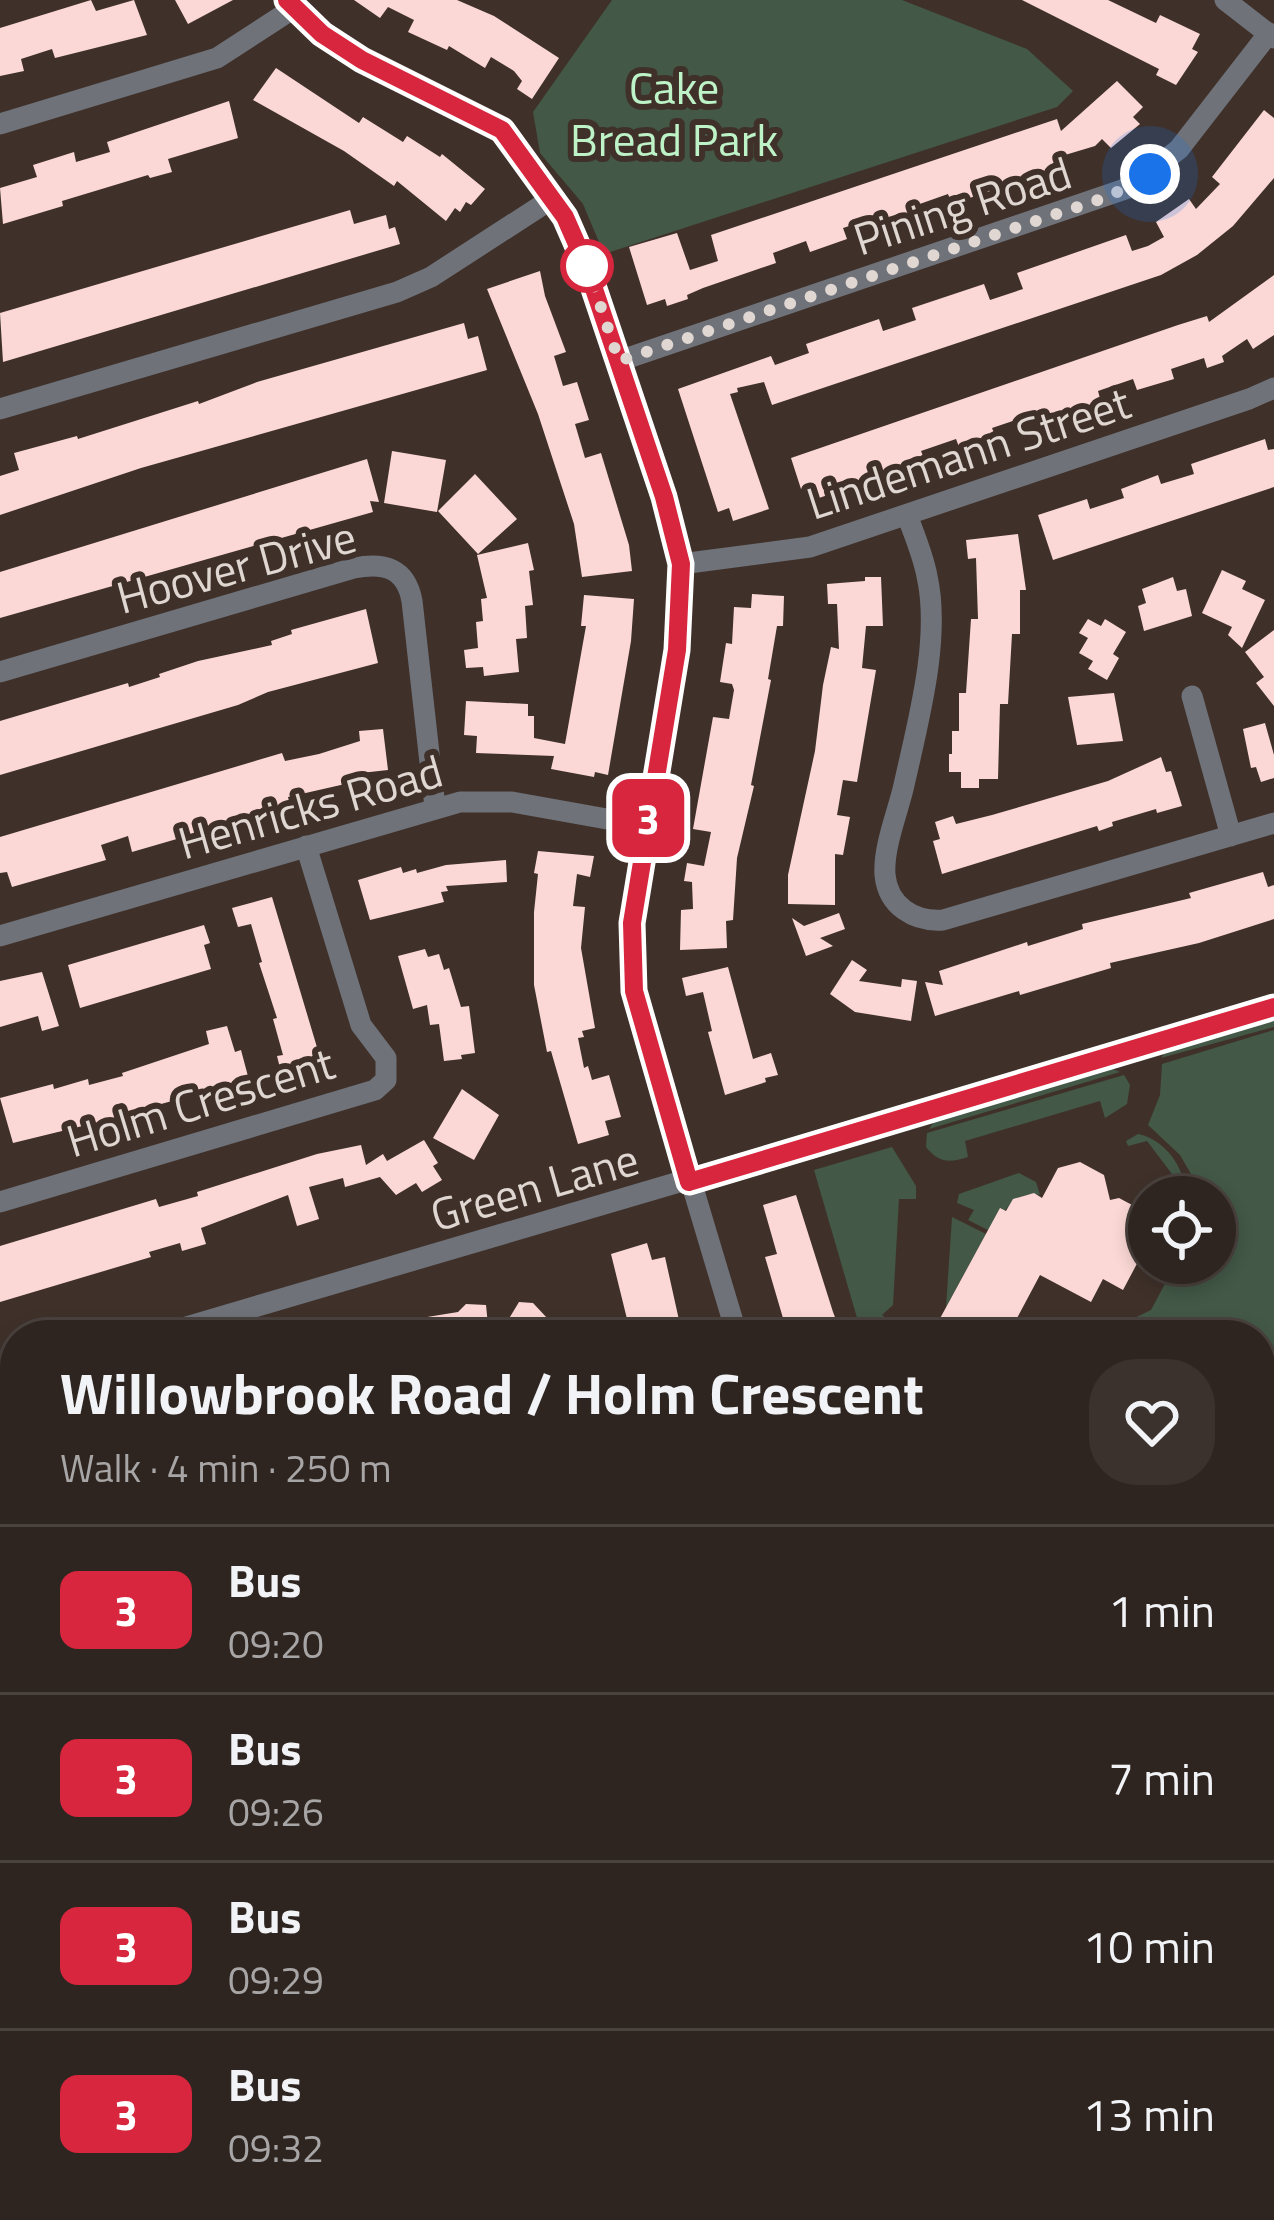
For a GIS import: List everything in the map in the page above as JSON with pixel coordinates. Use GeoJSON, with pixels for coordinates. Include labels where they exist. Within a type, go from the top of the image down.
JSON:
{"type":"FeatureCollection","features":[{"type":"Feature","properties":{"kind":"street"},"geometry":{"type":"LineString","coordinates":[[1225,0],[1272,35]]}},
{"type":"Feature","properties":{"kind":"street"},"geometry":{"type":"LineString","coordinates":[[0,124],[217,58],[291,4],[322,34],[362,60],[502,130],[553,198],[581,250],[664,497],[681,564],[677,650],[632,923],[634,991],[731,1320]]}},
{"type":"Feature","properties":{"kind":"street","name":"Pining Road"},"geometry":{"type":"LineString","coordinates":[[619,361],[1131,187],[1179,149],[1272,35]]}},
{"type":"Feature","properties":{"kind":"street"},"geometry":{"type":"LineString","coordinates":[[0,409],[397,292],[431,277],[553,198]]}},
{"type":"Feature","properties":{"kind":"street","name":"Lindemann Street"},"geometry":{"type":"LineString","coordinates":[[681,564],[810,547],[1274,388]]}},
{"type":"Feature","properties":{"kind":"street"},"geometry":{"type":"LineString","coordinates":[[907,514],[927,574],[932,613],[920,714],[886,865],[889,891],[900,907],[916,917],[943,920],[1274,823]]}},
{"type":"Feature","properties":{"kind":"street","name":"Hoover Drive"},"geometry":{"type":"LineString","coordinates":[[0,672],[354,568],[388,566],[405,579],[412,601],[435,807]]}},
{"type":"Feature","properties":{"kind":"street"},"geometry":{"type":"LineString","coordinates":[[1192,696],[1232,836]]}},
{"type":"Feature","properties":{"kind":"street","name":"Henricks Road"},"geometry":{"type":"LineString","coordinates":[[0,936],[460,802],[512,802],[646,826]]}},
{"type":"Feature","properties":{"kind":"street","name":"Holm Crescent"},"geometry":{"type":"LineString","coordinates":[[0,1202],[375,1090],[386,1080],[386,1058],[361,1025],[306,846]]}},
{"type":"Feature","properties":{"kind":"street","name":"Green Lane"},"geometry":{"type":"LineString","coordinates":[[211,1320],[1274,1007]]}},
{"type":"Feature","properties":{"kind":"green space","name":"Cake Bread Park"},"geometry":{"type":"Polygon","coordinates":[[[612,0],[902,0],[1027,49],[1073,91],[1057,107],[604,254],[583,204],[540,153],[533,112],[612,0]]]}},
{"type":"Feature","properties":{"kind":"green space"},"geometry":{"type":"Polygon","coordinates":[[[1274,1019],[1274,1027],[1161,1058],[1166,1051],[1274,1019]]]}},
{"type":"Feature","properties":{"kind":"green space"},"geometry":{"type":"Polygon","coordinates":[[[1274,1030],[1274,1320],[1130,1320],[1151,1310],[1165,1284],[1236,1284],[1236,1176],[1191,1174],[1180,1155],[1148,1125],[1160,1095],[1162,1064],[1274,1030]]]}},
{"type":"Feature","properties":{"kind":"green space"},"geometry":{"type":"Polygon","coordinates":[[[1110,1068],[1120,1072],[929,1129],[935,1120],[1110,1068]]]}},
{"type":"Feature","properties":{"kind":"green space"},"geometry":{"type":"Polygon","coordinates":[[[1124,1075],[1130,1085],[1127,1104],[1105,1118],[1100,1101],[965,1141],[968,1157],[940,1159],[926,1147],[927,1133],[1124,1075]]]}},
{"type":"Feature","properties":{"kind":"green space"},"geometry":{"type":"Polygon","coordinates":[[[1138,1134],[1154,1140],[1182,1176],[1173,1176],[1147,1141],[1128,1146],[1126,1141],[1138,1134]]]}},
{"type":"Feature","properties":{"kind":"green space"},"geometry":{"type":"Polygon","coordinates":[[[892,1147],[916,1186],[916,1199],[899,1199],[893,1305],[882,1315],[889,1320],[858,1320],[814,1170],[892,1147]]]}},
{"type":"Feature","properties":{"kind":"green space"},"geometry":{"type":"Polygon","coordinates":[[[1019,1173],[1036,1182],[1040,1195],[1017,1199],[988,1230],[968,1220],[974,1210],[957,1203],[959,1194],[1019,1173]]]}},
{"type":"Feature","properties":{"kind":"green space"},"geometry":{"type":"Polygon","coordinates":[[[952,1217],[986,1234],[946,1307],[952,1217]]]}},
{"type":"Feature","properties":{"kind":"building"},"geometry":{"type":"Polygon","coordinates":[[[91,0],[96,11],[134,0],[147,35],[55,58],[52,49],[21,59],[24,71],[0,76],[0,28],[91,0]]]}},
{"type":"Feature","properties":{"kind":"building"},"geometry":{"type":"Polygon","coordinates":[[[175,0],[233,0],[188,24],[175,0]]]}},
{"type":"Feature","properties":{"kind":"building"},"geometry":{"type":"Polygon","coordinates":[[[354,0],[457,0],[494,16],[559,58],[532,99],[517,89],[522,81],[514,71],[491,57],[485,68],[449,46],[447,50],[408,32],[414,20],[388,7],[380,18],[354,0]]]}},
{"type":"Feature","properties":{"kind":"building"},"geometry":{"type":"Polygon","coordinates":[[[1022,0],[1108,0],[1156,23],[1160,15],[1200,34],[1192,49],[1198,52],[1176,85],[1156,75],[1159,69],[1022,0]]]}},
{"type":"Feature","properties":{"kind":"building"},"geometry":{"type":"Polygon","coordinates":[[[276,68],[359,123],[363,117],[403,142],[407,136],[442,154],[485,189],[460,212],[455,208],[446,221],[397,181],[394,186],[344,151],[253,100],[276,68]]]}},
{"type":"Feature","properties":{"kind":"building"},"geometry":{"type":"Polygon","coordinates":[[[1117,81],[1143,107],[1133,117],[1140,124],[1111,148],[1102,139],[1095,146],[1055,158],[1058,168],[952,204],[948,194],[914,206],[917,215],[880,228],[877,217],[843,228],[847,239],[810,252],[806,241],[773,253],[776,263],[703,288],[687,295],[688,299],[667,306],[665,299],[647,305],[629,247],[677,233],[690,270],[718,261],[711,235],[1057,119],[1061,131],[1117,81]]]}},
{"type":"Feature","properties":{"kind":"building"},"geometry":{"type":"Polygon","coordinates":[[[229,101],[238,138],[168,159],[172,172],[62,201],[63,206],[3,224],[0,188],[37,177],[33,165],[74,152],[76,162],[110,152],[107,142],[229,101]]]}},
{"type":"Feature","properties":{"kind":"building"},"geometry":{"type":"Polygon","coordinates":[[[1264,110],[1274,118],[1274,178],[1233,226],[1197,255],[1161,275],[772,405],[764,382],[737,388],[738,392],[730,394],[769,509],[733,521],[729,508],[718,512],[678,389],[771,356],[775,365],[809,353],[806,344],[879,319],[883,331],[916,320],[912,308],[984,284],[990,300],[1023,289],[1017,273],[1126,235],[1132,251],[1148,246],[1164,237],[1156,222],[1189,199],[1196,209],[1220,184],[1212,177],[1264,110]]]}},
{"type":"Feature","properties":{"kind":"building"},"geometry":{"type":"Polygon","coordinates":[[[350,210],[354,224],[386,215],[400,244],[3,362],[0,313],[350,210]]]}},
{"type":"Feature","properties":{"kind":"building"},"geometry":{"type":"Polygon","coordinates":[[[540,271],[566,352],[554,356],[563,386],[577,382],[589,420],[575,424],[585,458],[601,453],[629,545],[632,571],[582,577],[574,524],[538,414],[487,289],[540,271]]]}},
{"type":"Feature","properties":{"kind":"building"},"geometry":{"type":"Polygon","coordinates":[[[1274,275],[1274,335],[1253,349],[1247,339],[1222,356],[1224,362],[1207,368],[1204,358],[1171,369],[1174,379],[1137,390],[1133,379],[1098,391],[1101,402],[1031,426],[1028,416],[992,428],[996,438],[961,452],[956,439],[921,451],[925,461],[819,498],[815,484],[801,489],[791,458],[1178,325],[1207,316],[1209,322],[1274,275]]]}},
{"type":"Feature","properties":{"kind":"building"},"geometry":{"type":"Polygon","coordinates":[[[464,323],[468,339],[478,336],[487,370],[141,468],[0,515],[0,476],[19,470],[14,453],[78,439],[464,323]]]}},
{"type":"Feature","properties":{"kind":"building"},"geometry":{"type":"Polygon","coordinates":[[[1265,439],[1268,450],[1274,449],[1274,487],[1053,560],[1038,515],[1087,499],[1090,509],[1124,498],[1121,489],[1158,475],[1161,484],[1194,474],[1191,464],[1265,439]]]}},
{"type":"Feature","properties":{"kind":"building"},"geometry":{"type":"Polygon","coordinates":[[[392,451],[446,460],[437,512],[384,503],[392,451]]]}},
{"type":"Feature","properties":{"kind":"building"},"geometry":{"type":"Polygon","coordinates":[[[367,459],[379,502],[370,501],[373,512],[0,618],[0,572],[367,459]]]}},
{"type":"Feature","properties":{"kind":"building"},"geometry":{"type":"Polygon","coordinates":[[[475,474],[517,519],[478,554],[438,511],[475,474]]]}},
{"type":"Feature","properties":{"kind":"building"},"geometry":{"type":"Polygon","coordinates":[[[1018,534],[1026,590],[1020,590],[1020,634],[1012,634],[1008,704],[1000,704],[998,779],[979,779],[979,788],[961,788],[961,772],[949,772],[949,754],[952,731],[959,731],[959,693],[966,693],[971,619],[978,619],[976,558],[968,559],[966,540],[1018,534]]]}},
{"type":"Feature","properties":{"kind":"building"},"geometry":{"type":"Polygon","coordinates":[[[528,543],[534,570],[529,571],[533,605],[525,606],[527,638],[516,639],[519,672],[484,676],[483,667],[466,668],[464,650],[478,648],[476,622],[483,621],[481,599],[487,598],[477,555],[528,543]]]}},
{"type":"Feature","properties":{"kind":"building"},"geometry":{"type":"Polygon","coordinates":[[[1222,570],[1246,581],[1242,589],[1265,600],[1242,648],[1228,635],[1232,627],[1202,613],[1222,570]]]}},
{"type":"Feature","properties":{"kind":"building"},"geometry":{"type":"Polygon","coordinates":[[[865,577],[881,577],[883,626],[866,626],[862,668],[876,670],[857,782],[843,780],[837,815],[850,817],[843,855],[835,854],[835,905],[788,904],[788,875],[815,751],[823,685],[831,647],[839,649],[837,604],[828,604],[827,584],[865,581],[865,577]]]}},
{"type":"Feature","properties":{"kind":"building"},"geometry":{"type":"Polygon","coordinates":[[[1173,577],[1177,591],[1186,589],[1192,616],[1144,631],[1138,606],[1146,603],[1142,589],[1173,577]]]}},
{"type":"Feature","properties":{"kind":"building"},"geometry":{"type":"Polygon","coordinates":[[[752,594],[784,596],[783,626],[777,626],[754,786],[737,858],[733,920],[726,921],[727,948],[680,950],[681,910],[693,909],[692,882],[684,881],[687,863],[704,866],[711,832],[693,829],[713,717],[729,719],[734,690],[732,684],[720,682],[726,643],[732,644],[734,607],[751,608],[752,594]]]}},
{"type":"Feature","properties":{"kind":"building"},"geometry":{"type":"Polygon","coordinates":[[[584,595],[634,599],[608,775],[551,769],[554,756],[476,753],[477,736],[464,735],[466,701],[528,704],[528,716],[534,716],[534,738],[565,744],[586,626],[581,626],[584,595]]]}},
{"type":"Feature","properties":{"kind":"building"},"geometry":{"type":"Polygon","coordinates":[[[366,609],[378,663],[0,775],[0,721],[128,683],[129,687],[198,661],[272,645],[271,641],[292,634],[291,630],[366,609]]]}},
{"type":"Feature","properties":{"kind":"building"},"geometry":{"type":"Polygon","coordinates":[[[1088,619],[1101,626],[1105,619],[1126,632],[1113,654],[1119,658],[1107,680],[1088,669],[1093,661],[1079,653],[1088,638],[1079,633],[1088,619]]]}},
{"type":"Feature","properties":{"kind":"building"},"geometry":{"type":"Polygon","coordinates":[[[1274,630],[1274,706],[1256,683],[1264,677],[1245,652],[1274,630]]]}},
{"type":"Feature","properties":{"kind":"building"},"geometry":{"type":"Polygon","coordinates":[[[1114,693],[1123,741],[1077,745],[1068,697],[1114,693]]]}},
{"type":"Feature","properties":{"kind":"building"},"geometry":{"type":"Polygon","coordinates":[[[1265,723],[1274,755],[1274,778],[1261,782],[1256,767],[1251,768],[1243,729],[1265,723]]]}},
{"type":"Feature","properties":{"kind":"building"},"geometry":{"type":"Polygon","coordinates":[[[383,729],[388,770],[352,774],[354,782],[288,797],[290,806],[132,852],[128,836],[101,845],[106,860],[12,887],[7,872],[0,873],[0,837],[282,753],[285,761],[319,754],[360,741],[359,731],[383,729]]]}},
{"type":"Feature","properties":{"kind":"building"},"geometry":{"type":"Polygon","coordinates":[[[1161,757],[1166,772],[1171,771],[1182,806],[1157,813],[1156,809],[1112,822],[1113,826],[1099,831],[1097,826],[942,874],[933,841],[940,839],[935,822],[953,816],[956,824],[992,815],[1108,781],[1161,757]]]}},
{"type":"Feature","properties":{"kind":"building"},"geometry":{"type":"Polygon","coordinates":[[[538,851],[594,856],[590,877],[577,874],[573,906],[585,907],[581,948],[595,1028],[582,1031],[584,1037],[578,1038],[584,1068],[588,1066],[592,1080],[609,1075],[621,1117],[605,1121],[609,1135],[578,1144],[551,1051],[547,1052],[534,985],[538,851]]]}},
{"type":"Feature","properties":{"kind":"building"},"geometry":{"type":"Polygon","coordinates":[[[506,860],[507,882],[446,886],[448,891],[441,892],[444,902],[370,920],[358,880],[401,867],[403,873],[416,869],[417,873],[446,865],[506,860]]]}},
{"type":"Feature","properties":{"kind":"building"},"geometry":{"type":"Polygon","coordinates":[[[1263,872],[1268,887],[1274,885],[1274,919],[935,1016],[925,982],[943,985],[939,971],[1083,929],[1082,924],[1191,898],[1189,893],[1263,872]]]}},
{"type":"Feature","properties":{"kind":"building"},"geometry":{"type":"Polygon","coordinates":[[[272,897],[322,1064],[282,1076],[277,1056],[283,1055],[273,1019],[277,1018],[251,924],[238,927],[232,908],[272,897]]]}},
{"type":"Feature","properties":{"kind":"building"},"geometry":{"type":"Polygon","coordinates":[[[839,913],[845,929],[820,938],[833,946],[806,956],[792,918],[804,926],[839,913]]]}},
{"type":"Feature","properties":{"kind":"building"},"geometry":{"type":"Polygon","coordinates":[[[204,925],[211,969],[80,1008],[68,965],[204,925]]]}},
{"type":"Feature","properties":{"kind":"building"},"geometry":{"type":"Polygon","coordinates":[[[425,949],[428,957],[439,954],[444,970],[449,968],[461,1007],[469,1006],[475,1053],[461,1055],[462,1059],[444,1061],[439,1024],[430,1025],[427,1005],[413,1009],[398,956],[425,949]]]}},
{"type":"Feature","properties":{"kind":"building"},"geometry":{"type":"Polygon","coordinates":[[[852,960],[867,970],[859,981],[901,987],[902,979],[917,981],[911,1021],[855,1012],[830,994],[852,960]]]}},
{"type":"Feature","properties":{"kind":"building"},"geometry":{"type":"Polygon","coordinates":[[[728,967],[753,1059],[771,1053],[778,1075],[725,1095],[703,992],[686,996],[682,978],[728,967]]]}},
{"type":"Feature","properties":{"kind":"building"},"geometry":{"type":"Polygon","coordinates":[[[42,972],[59,1026],[42,1031],[38,1016],[0,1027],[0,981],[42,972]]]}},
{"type":"Feature","properties":{"kind":"building"},"geometry":{"type":"Polygon","coordinates":[[[227,1026],[235,1052],[241,1050],[249,1080],[128,1113],[129,1118],[112,1123],[111,1119],[13,1143],[0,1098],[53,1084],[54,1089],[88,1079],[89,1085],[123,1076],[209,1044],[206,1031],[227,1026]]]}},
{"type":"Feature","properties":{"kind":"building"},"geometry":{"type":"Polygon","coordinates":[[[462,1089],[499,1115],[474,1160],[433,1138],[462,1089]]]}},
{"type":"Feature","properties":{"kind":"building"},"geometry":{"type":"Polygon","coordinates":[[[424,1140],[442,1180],[422,1192],[416,1183],[396,1195],[380,1177],[345,1187],[343,1178],[309,1187],[319,1219],[297,1226],[288,1195],[201,1228],[206,1244],[182,1251],[180,1243],[149,1252],[151,1257],[0,1302],[0,1246],[156,1199],[159,1207],[198,1196],[197,1192],[317,1154],[361,1145],[366,1165],[383,1154],[387,1161],[424,1140]]]}},
{"type":"Feature","properties":{"kind":"building"},"geometry":{"type":"Polygon","coordinates":[[[1080,1162],[1104,1175],[1110,1200],[1128,1203],[1128,1281],[1123,1290],[1103,1279],[1091,1302],[1040,1275],[1016,1320],[939,1320],[1000,1208],[1006,1211],[1013,1199],[1034,1193],[1042,1198],[1058,1168],[1080,1162]]]}},
{"type":"Feature","properties":{"kind":"building"},"geometry":{"type":"Polygon","coordinates":[[[796,1195],[836,1320],[784,1320],[765,1257],[777,1254],[763,1205],[796,1195]]]}},
{"type":"Feature","properties":{"kind":"building"},"geometry":{"type":"Polygon","coordinates":[[[647,1243],[652,1260],[665,1257],[679,1320],[627,1320],[611,1254],[647,1243]]]}},
{"type":"Feature","properties":{"kind":"building"},"geometry":{"type":"Polygon","coordinates":[[[519,1302],[533,1303],[548,1319],[547,1320],[508,1320],[519,1302]]]}},
{"type":"Feature","properties":{"kind":"building"},"geometry":{"type":"Polygon","coordinates":[[[466,1304],[486,1305],[488,1320],[419,1320],[421,1318],[458,1312],[466,1304]]]}},
{"type":"Feature","properties":{"kind":"bus line","name":"3"},"geometry":{"type":"LineString","coordinates":[[287,0],[322,34],[362,60],[502,130],[565,217],[586,265],[664,497],[681,564],[677,650],[632,923],[634,991],[689,1182],[1274,1007]]}},
{"type":"Feature","properties":{"kind":"route"},"geometry":{"type":"LineString","coordinates":[[587,266],[619,361],[1110,196],[1150,174]]}}]}
